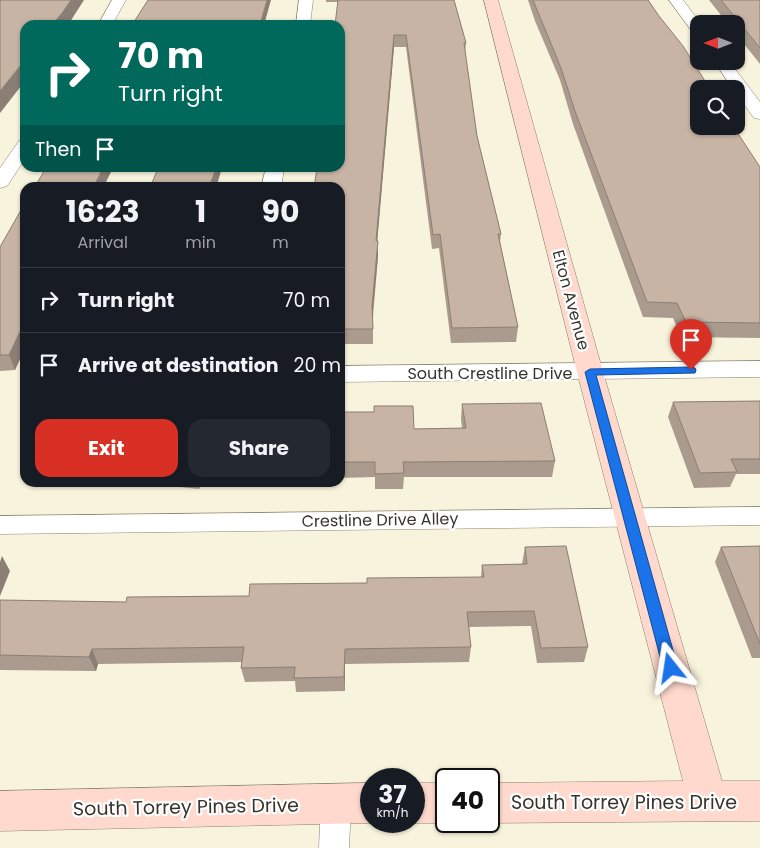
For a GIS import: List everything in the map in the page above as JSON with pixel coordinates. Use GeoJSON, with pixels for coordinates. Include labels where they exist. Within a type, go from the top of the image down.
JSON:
{"type":"FeatureCollection","features":[{"type":"Feature","properties":{"kind":"street"},"geometry":{"type":"LineString","coordinates":[[108,20],[119,0]]}},
{"type":"Feature","properties":{"kind":"street"},"geometry":{"type":"LineString","coordinates":[[304,20],[306,0]]}},
{"type":"Feature","properties":{"kind":"street","name":"Elton Avenue"},"geometry":{"type":"LineString","coordinates":[[492,0],[590,372],[708,802]]}},
{"type":"Feature","properties":{"kind":"street"},"geometry":{"type":"LineString","coordinates":[[676,0],[690,19]]}},
{"type":"Feature","properties":{"kind":"street"},"geometry":{"type":"LineString","coordinates":[[728,70],[760,114]]}},
{"type":"Feature","properties":{"kind":"street"},"geometry":{"type":"LineString","coordinates":[[0,182],[20,152]]}},
{"type":"Feature","properties":{"kind":"street","name":"South Crestline Drive"},"geometry":{"type":"LineString","coordinates":[[345,374],[760,369]]}},
{"type":"Feature","properties":{"kind":"street","name":"South Torrey Pines Drive"},"geometry":{"type":"LineString","coordinates":[[500,803],[760,801]]}},
{"type":"Feature","properties":{"kind":"street","name":"South Torrey Pines Drive"},"geometry":{"type":"LineString","coordinates":[[0,811],[354,803]]}},
{"type":"Feature","properties":{"kind":"lane","name":"Crestline Drive Alley"},"geometry":{"type":"LineString","coordinates":[[0,526],[760,516]]}},
{"type":"Feature","properties":{"kind":"lane"},"geometry":{"type":"LineString","coordinates":[[334,848],[354,803]]}},
{"type":"Feature","properties":{"kind":"building"},"geometry":{"type":"Polygon","coordinates":[[[0,0],[71,0],[56,20],[20,20],[20,66],[0,91],[0,0]]]}},
{"type":"Feature","properties":{"kind":"building"},"geometry":{"type":"Polygon","coordinates":[[[148,0],[267,0],[261,20],[135,20],[148,0]]]}},
{"type":"Feature","properties":{"kind":"building"},"geometry":{"type":"Polygon","coordinates":[[[338,0],[454,0],[466,43],[464,43],[477,136],[501,234],[498,234],[518,327],[452,328],[440,234],[433,235],[406,35],[394,35],[376,241],[378,241],[372,306],[373,329],[345,329],[345,182],[315,182],[316,172],[345,172],[345,20],[336,20],[338,0]]]}},
{"type":"Feature","properties":{"kind":"building"},"geometry":{"type":"Polygon","coordinates":[[[533,0],[648,0],[690,57],[690,70],[698,70],[704,80],[690,80],[690,135],[739,135],[760,167],[760,323],[686,322],[677,303],[647,302],[575,111],[561,68],[533,0]]]}},
{"type":"Feature","properties":{"kind":"building"},"geometry":{"type":"Polygon","coordinates":[[[721,0],[760,0],[760,48],[745,30],[745,15],[733,15],[721,0]]]}},
{"type":"Feature","properties":{"kind":"building"},"geometry":{"type":"Polygon","coordinates":[[[44,172],[101,172],[96,182],[38,182],[44,172]]]}},
{"type":"Feature","properties":{"kind":"building"},"geometry":{"type":"Polygon","coordinates":[[[156,172],[215,172],[211,182],[152,182],[156,172]]]}},
{"type":"Feature","properties":{"kind":"building"},"geometry":{"type":"Polygon","coordinates":[[[20,212],[20,332],[9,355],[0,355],[0,247],[20,212]]]}},
{"type":"Feature","properties":{"kind":"building"},"geometry":{"type":"Polygon","coordinates":[[[760,401],[760,459],[731,459],[737,472],[700,473],[673,402],[760,401]]]}},
{"type":"Feature","properties":{"kind":"building"},"geometry":{"type":"Polygon","coordinates":[[[541,403],[555,461],[403,462],[404,473],[375,474],[375,462],[345,462],[345,412],[374,412],[374,406],[413,406],[414,429],[466,428],[462,404],[541,403]]]}},
{"type":"Feature","properties":{"kind":"building"},"geometry":{"type":"Polygon","coordinates":[[[566,546],[588,647],[541,648],[534,611],[467,612],[471,647],[345,649],[344,677],[294,678],[295,667],[241,668],[244,647],[92,649],[89,657],[0,655],[0,600],[126,602],[127,597],[249,596],[250,584],[367,583],[367,578],[484,577],[482,565],[527,564],[525,547],[566,546]]]}},
{"type":"Feature","properties":{"kind":"building"},"geometry":{"type":"Polygon","coordinates":[[[760,546],[760,644],[721,547],[760,546]]]}},
{"type":"Feature","properties":{"kind":"route"},"geometry":{"type":"LineString","coordinates":[[671,668],[590,372],[691,370]]}}]}
